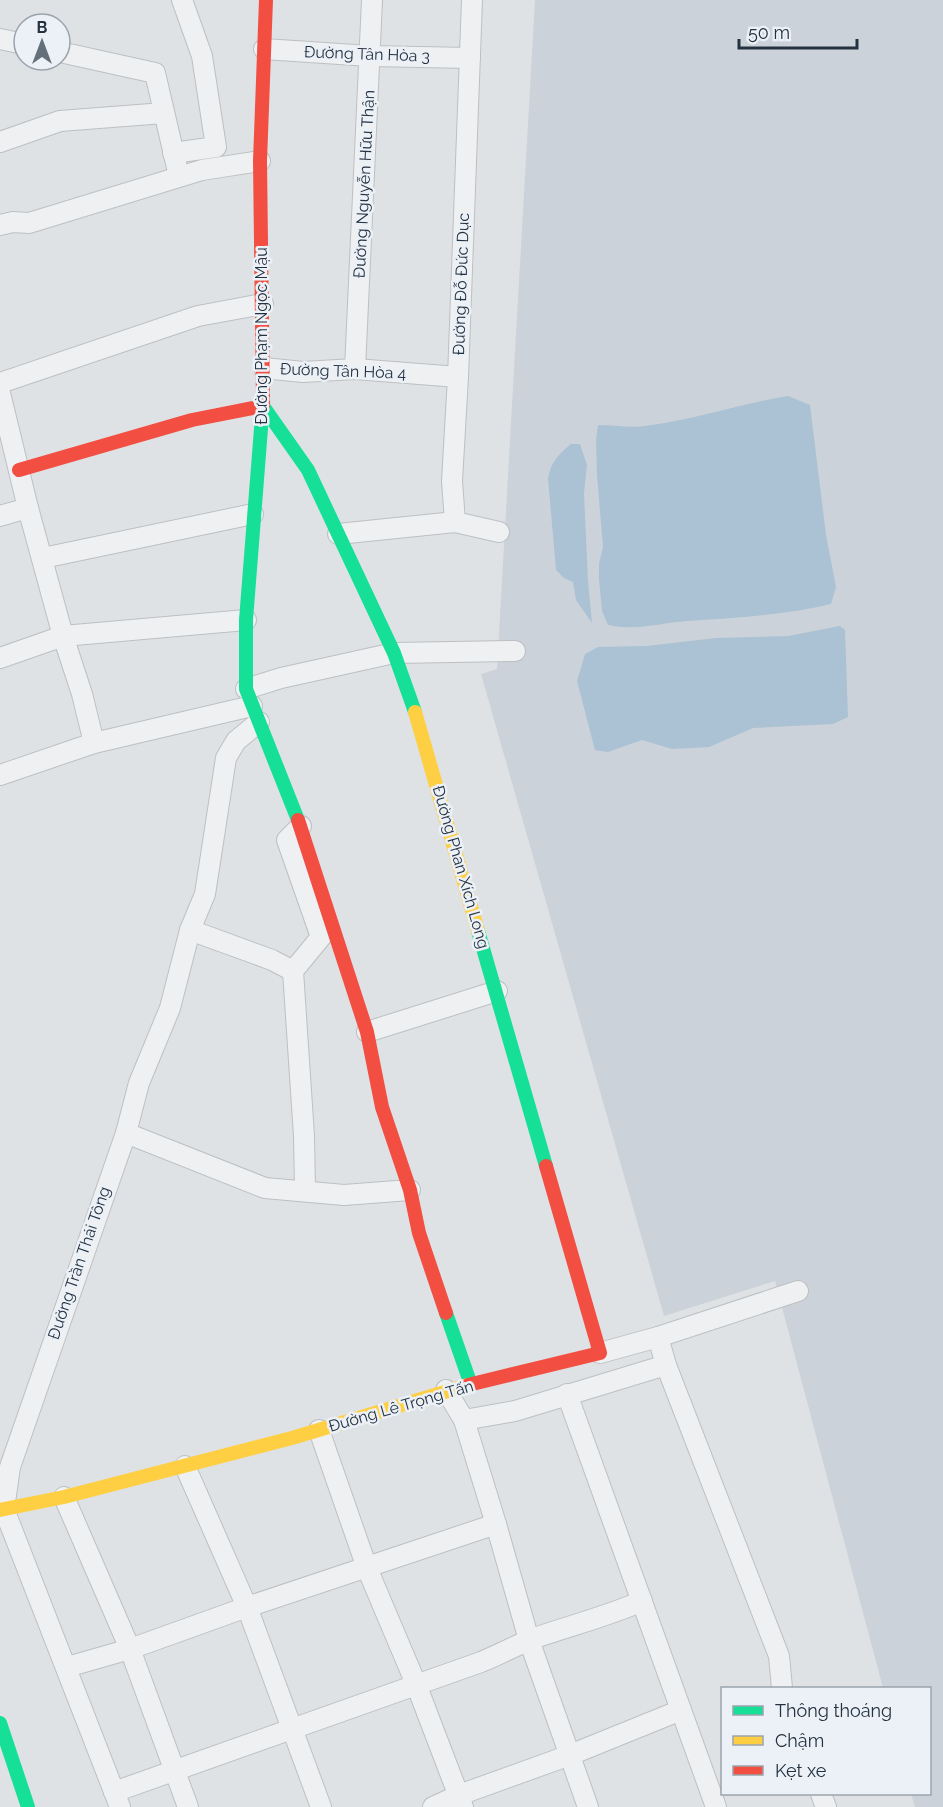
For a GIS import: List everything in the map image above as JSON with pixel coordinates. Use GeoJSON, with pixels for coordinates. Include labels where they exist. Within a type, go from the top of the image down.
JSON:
{"type":"FeatureCollection","features":[{"type":"Feature","properties":{"kind":"main road","name":"Đường Phạm Ngọc Mậu"},"geometry":{"type":"LineString","coordinates":[[253,706],[246,621],[263,405],[260,161],[266,0]]}},
{"type":"Feature","properties":{"kind":"main road"},"geometry":{"type":"LineString","coordinates":[[19,470],[192,420],[263,405]]}},
{"type":"Feature","properties":{"kind":"main road","name":"Đường Phan Xích Long"},"geometry":{"type":"LineString","coordinates":[[263,405],[308,470],[394,653],[410,694],[600,1353]]}},
{"type":"Feature","properties":{"kind":"main road"},"geometry":{"type":"LineString","coordinates":[[253,706],[301,826],[367,1032],[382,1107],[410,1190],[420,1233],[471,1385]]}},
{"type":"Feature","properties":{"kind":"main road","name":"Đường Lê Trọng Tấn"},"geometry":{"type":"LineString","coordinates":[[2,1510],[64,1497],[185,1466],[319,1430],[446,1390],[600,1353]]}},
{"type":"Feature","properties":{"kind":"main road"},"geometry":{"type":"LineString","coordinates":[[0,1723],[28,1807]]}},
{"type":"Feature","properties":{"kind":"street"},"geometry":{"type":"LineString","coordinates":[[173,153],[216,147],[202,56],[182,0]]}},
{"type":"Feature","properties":{"kind":"street","name":"Đường Nguyễn Hữu Thận"},"geometry":{"type":"LineString","coordinates":[[355,369],[372,0]]}},
{"type":"Feature","properties":{"kind":"street","name":"Đường Đỗ Đức Dục"},"geometry":{"type":"LineString","coordinates":[[454,522],[452,482],[472,0]]}},
{"type":"Feature","properties":{"kind":"street","name":"Đường Tân Hòa 3"},"geometry":{"type":"LineString","coordinates":[[264,49],[370,56],[470,58]]}},
{"type":"Feature","properties":{"kind":"street"},"geometry":{"type":"LineString","coordinates":[[72,55],[155,73],[179,176]]}},
{"type":"Feature","properties":{"kind":"street"},"geometry":{"type":"LineString","coordinates":[[0,142],[60,121],[164,113]]}},
{"type":"Feature","properties":{"kind":"street"},"geometry":{"type":"LineString","coordinates":[[0,225],[13,222],[29,223],[202,170],[260,161]]}},
{"type":"Feature","properties":{"kind":"street"},"geometry":{"type":"LineString","coordinates":[[0,383],[198,316],[262,304]]}},
{"type":"Feature","properties":{"kind":"street","name":"Đường Tân Hòa 4"},"geometry":{"type":"LineString","coordinates":[[264,368],[303,372],[355,369],[458,376]]}},
{"type":"Feature","properties":{"kind":"street"},"geometry":{"type":"LineString","coordinates":[[0,393],[28,508],[94,743]]}},
{"type":"Feature","properties":{"kind":"street"},"geometry":{"type":"LineString","coordinates":[[0,516],[28,508]]}},
{"type":"Feature","properties":{"kind":"street"},"geometry":{"type":"LineString","coordinates":[[43,558],[253,514]]}},
{"type":"Feature","properties":{"kind":"street"},"geometry":{"type":"LineString","coordinates":[[338,534],[454,522],[499,531]]}},
{"type":"Feature","properties":{"kind":"street"},"geometry":{"type":"LineString","coordinates":[[0,658],[63,636],[246,621]]}},
{"type":"Feature","properties":{"kind":"street"},"geometry":{"type":"LineString","coordinates":[[0,775],[94,743],[253,706],[281,678],[394,653],[515,651]]}},
{"type":"Feature","properties":{"kind":"street","name":"Đường Trần Thái Tông"},"geometry":{"type":"LineString","coordinates":[[117,1799],[2,1510],[12,1455],[126,1133],[139,1083],[170,1008],[190,930],[205,894],[226,758],[253,706]]}},
{"type":"Feature","properties":{"kind":"street"},"geometry":{"type":"LineString","coordinates":[[301,826],[287,840],[321,938],[293,971],[304,1136],[305,1190]]}},
{"type":"Feature","properties":{"kind":"street"},"geometry":{"type":"LineString","coordinates":[[190,930],[272,960],[293,971]]}},
{"type":"Feature","properties":{"kind":"street"},"geometry":{"type":"LineString","coordinates":[[367,1032],[497,991]]}},
{"type":"Feature","properties":{"kind":"street"},"geometry":{"type":"LineString","coordinates":[[126,1133],[265,1188],[344,1195],[410,1190]]}},
{"type":"Feature","properties":{"kind":"street","name":"Đường Lê Trọng Tấn"},"geometry":{"type":"LineString","coordinates":[[600,1353],[658,1337],[798,1291]]}},
{"type":"Feature","properties":{"kind":"street"},"geometry":{"type":"LineString","coordinates":[[658,1337],[666,1365],[779,1656],[782,1687]]}},
{"type":"Feature","properties":{"kind":"street"},"geometry":{"type":"LineString","coordinates":[[464,1420],[515,1411],[666,1365]]}},
{"type":"Feature","properties":{"kind":"street"},"geometry":{"type":"LineString","coordinates":[[446,1390],[464,1420],[529,1640],[588,1807]]}},
{"type":"Feature","properties":{"kind":"street"},"geometry":{"type":"LineString","coordinates":[[567,1394],[716,1807]]}},
{"type":"Feature","properties":{"kind":"street"},"geometry":{"type":"LineString","coordinates":[[319,1430],[367,1568],[416,1684],[461,1801]]}},
{"type":"Feature","properties":{"kind":"street"},"geometry":{"type":"LineString","coordinates":[[185,1466],[247,1607],[321,1807]]}},
{"type":"Feature","properties":{"kind":"street"},"geometry":{"type":"LineString","coordinates":[[64,1497],[130,1649],[188,1807]]}},
{"type":"Feature","properties":{"kind":"street"},"geometry":{"type":"LineString","coordinates":[[66,1667],[130,1649],[247,1607],[496,1524]]}},
{"type":"Feature","properties":{"kind":"street"},"geometry":{"type":"LineString","coordinates":[[117,1799],[174,1769],[481,1662],[529,1640],[616,1612],[642,1601]]}},
{"type":"Feature","properties":{"kind":"street"},"geometry":{"type":"LineString","coordinates":[[433,1807],[461,1801],[681,1710]]}},
{"type":"Feature","properties":{"kind":"shaded area"},"geometry":{"type":"Polygon","coordinates":[[[535,0],[943,0],[943,1807],[915,1807],[911,1795],[931,1795],[931,1687],[883,1687],[775,1281],[664,1316],[481,674],[497,669],[535,0]]]}},
{"type":"Feature","properties":{"kind":"water"},"geometry":{"type":"Polygon","coordinates":[[[788,396],[810,405],[826,535],[836,587],[831,604],[759,616],[638,627],[608,625],[602,611],[599,579],[599,564],[603,547],[597,475],[598,425],[645,426],[788,396]]]}},
{"type":"Feature","properties":{"kind":"water"},"geometry":{"type":"Polygon","coordinates":[[[571,444],[580,444],[587,465],[584,493],[592,623],[576,600],[573,582],[564,578],[556,570],[548,478],[556,459],[571,444]]]}},
{"type":"Feature","properties":{"kind":"water"},"geometry":{"type":"Polygon","coordinates":[[[840,626],[845,630],[848,717],[833,724],[753,728],[709,747],[672,749],[642,740],[608,752],[595,750],[577,681],[585,654],[598,647],[646,646],[716,638],[788,636],[840,626]]]}},
{"type":"Feature","properties":{"kind":"traffic: fast"},"geometry":{"type":"LineString","coordinates":[[263,403],[246,620],[246,689],[298,820]]}},
{"type":"Feature","properties":{"kind":"traffic: fast"},"geometry":{"type":"LineString","coordinates":[[263,406],[308,470],[394,653],[415,712]]}},
{"type":"Feature","properties":{"kind":"traffic: fast"},"geometry":{"type":"LineString","coordinates":[[478,931],[546,1166]]}},
{"type":"Feature","properties":{"kind":"traffic: fast"},"geometry":{"type":"LineString","coordinates":[[446,1313],[471,1385]]}},
{"type":"Feature","properties":{"kind":"traffic: fast"},"geometry":{"type":"LineString","coordinates":[[0,1723],[28,1807]]}},
{"type":"Feature","properties":{"kind":"traffic: slow"},"geometry":{"type":"LineString","coordinates":[[415,712],[478,931]]}},
{"type":"Feature","properties":{"kind":"traffic: slow"},"geometry":{"type":"LineString","coordinates":[[0,1510],[64,1497],[292,1438],[468,1385]]}},
{"type":"Feature","properties":{"kind":"traffic: jam"},"geometry":{"type":"LineString","coordinates":[[263,403],[260,161],[266,0]]}},
{"type":"Feature","properties":{"kind":"traffic: jam"},"geometry":{"type":"LineString","coordinates":[[19,470],[192,420],[263,406]]}},
{"type":"Feature","properties":{"kind":"traffic: jam"},"geometry":{"type":"LineString","coordinates":[[298,820],[367,1032],[382,1107],[410,1190],[419,1233],[446,1313]]}},
{"type":"Feature","properties":{"kind":"traffic: jam"},"geometry":{"type":"LineString","coordinates":[[468,1385],[600,1353],[546,1166]]}}]}
